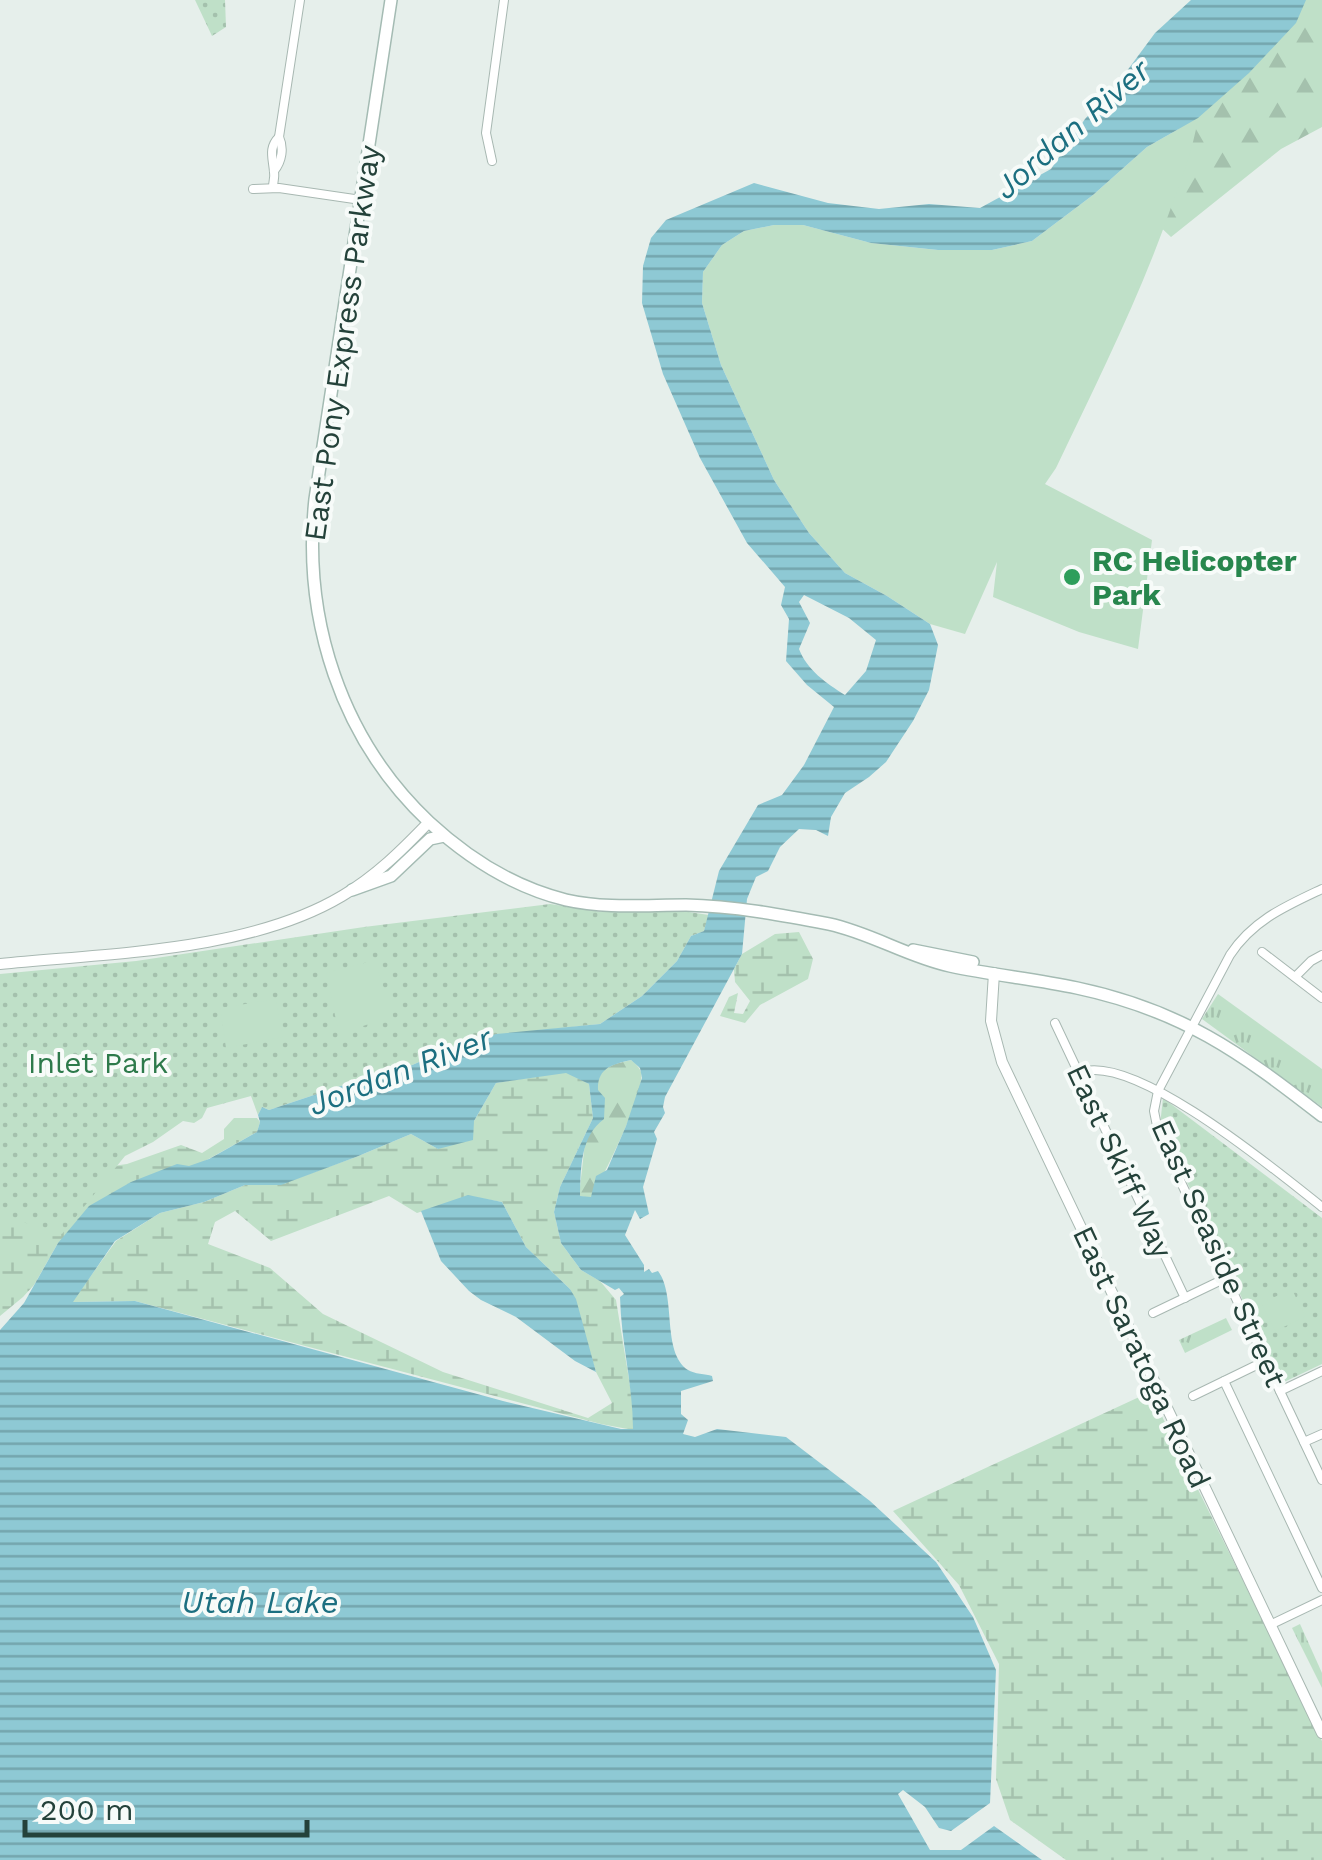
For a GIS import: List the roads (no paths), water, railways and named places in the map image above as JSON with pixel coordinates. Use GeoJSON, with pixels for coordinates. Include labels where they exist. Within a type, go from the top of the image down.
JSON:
{"type":"FeatureCollection","features":[{"type":"Feature","properties":{"kind":"main road","name":"East Pony Express Parkway"},"geometry":{"type":"LineString","coordinates":[[392,0],[315,499],[312,554],[314,596],[330,664],[351,717],[387,775],[444,836],[490,869],[564,899],[612,906],[706,906],[753,911],[841,927],[923,959],[1077,988]]}},
{"type":"Feature","properties":{"kind":"main road"},"geometry":{"type":"LineString","coordinates":[[349,892],[391,876],[428,841],[444,836]]}},
{"type":"Feature","properties":{"kind":"main road","name":"East Pony Express Parkway"},"geometry":{"type":"LineString","coordinates":[[894,947],[1027,972],[1137,1004],[1194,1027],[1257,1065],[1322,1116]]}},
{"type":"Feature","properties":{"kind":"street"},"geometry":{"type":"LineString","coordinates":[[273,187],[274,171],[280,162],[279,137],[300,0]]}},
{"type":"Feature","properties":{"kind":"street"},"geometry":{"type":"LineString","coordinates":[[492,161],[486,133],[504,0]]}},
{"type":"Feature","properties":{"kind":"street"},"geometry":{"type":"LineString","coordinates":[[252,189],[273,187],[361,200]]}},
{"type":"Feature","properties":{"kind":"street"},"geometry":{"type":"LineString","coordinates":[[0,964],[241,936],[291,921],[349,892],[393,858],[429,822]]}},
{"type":"Feature","properties":{"kind":"street","name":"East Seaside Street"},"geometry":{"type":"LineString","coordinates":[[1322,889],[1276,911],[1248,932],[1230,955],[1158,1091],[1154,1111],[1156,1128],[1322,1480]]}},
{"type":"Feature","properties":{"kind":"street"},"geometry":{"type":"LineString","coordinates":[[1262,952],[1322,998]]}},
{"type":"Feature","properties":{"kind":"street"},"geometry":{"type":"LineString","coordinates":[[1295,978],[1322,954]]}},
{"type":"Feature","properties":{"kind":"street","name":"East Saratoga Road"},"geometry":{"type":"LineString","coordinates":[[994,974],[992,1021],[1002,1062],[1322,1733]]}},
{"type":"Feature","properties":{"kind":"street","name":"East Skiff Way"},"geometry":{"type":"LineString","coordinates":[[1056,1024],[1185,1298]]}},
{"type":"Feature","properties":{"kind":"street"},"geometry":{"type":"LineString","coordinates":[[1079,1074],[1098,1069],[1184,1104],[1322,1206]]}},
{"type":"Feature","properties":{"kind":"street"},"geometry":{"type":"LineString","coordinates":[[1153,1313],[1226,1278]]}},
{"type":"Feature","properties":{"kind":"street"},"geometry":{"type":"LineString","coordinates":[[1192,1396],[1266,1361]]}},
{"type":"Feature","properties":{"kind":"street"},"geometry":{"type":"LineString","coordinates":[[1280,1391],[1322,1371]]}},
{"type":"Feature","properties":{"kind":"street"},"geometry":{"type":"LineString","coordinates":[[1224,1382],[1322,1588]]}},
{"type":"Feature","properties":{"kind":"street"},"geometry":{"type":"LineString","coordinates":[[1304,1442],[1322,1434]]}},
{"type":"Feature","properties":{"kind":"street"},"geometry":{"type":"LineString","coordinates":[[1270,1625],[1322,1600]]}},
{"type":"Feature","properties":{"kind":"water","name":"Utah Lake"},"geometry":{"type":"Polygon","coordinates":[[[1191,0],[1306,0],[1296,23],[1249,73],[1198,118],[1147,147],[1032,241],[992,250],[938,250],[871,243],[803,225],[774,225],[744,231],[722,245],[703,272],[702,303],[721,365],[774,480],[809,533],[845,573],[930,624],[938,645],[929,690],[913,721],[886,762],[845,793],[831,817],[828,836],[816,830],[799,829],[780,847],[768,871],[756,877],[747,899],[742,954],[665,1097],[665,1113],[654,1132],[657,1139],[643,1187],[649,1214],[640,1219],[635,1210],[625,1235],[644,1265],[644,1272],[658,1271],[664,1282],[680,1362],[691,1371],[712,1376],[713,1381],[681,1391],[681,1414],[688,1420],[683,1434],[695,1437],[717,1429],[786,1437],[870,1501],[936,1562],[973,1617],[996,1670],[990,1803],[951,1831],[939,1828],[925,1807],[903,1790],[898,1794],[930,1850],[961,1850],[994,1826],[1042,1860],[0,1860],[0,1330],[24,1303],[58,1243],[89,1206],[131,1182],[177,1164],[189,1166],[209,1159],[257,1132],[262,1107],[269,1110],[344,1085],[387,1076],[496,1034],[600,1024],[642,996],[677,961],[691,936],[704,931],[719,871],[758,805],[782,795],[804,765],[834,707],[786,661],[789,619],[781,605],[785,587],[747,543],[700,458],[663,374],[642,303],[643,266],[651,238],[666,220],[754,183],[828,203],[879,209],[929,204],[980,208],[1051,169],[1085,119],[1155,33],[1191,0]],[[804,595],[799,602],[810,623],[799,649],[802,657],[824,681],[845,695],[866,671],[876,640],[849,618],[804,595]],[[631,1060],[612,1065],[598,1083],[605,1098],[604,1119],[586,1144],[580,1196],[591,1197],[596,1176],[607,1170],[642,1078],[640,1068],[631,1060]],[[566,1073],[496,1083],[474,1121],[473,1140],[438,1149],[411,1134],[281,1185],[245,1185],[204,1202],[160,1213],[115,1241],[73,1302],[135,1301],[503,1401],[633,1429],[621,1314],[620,1297],[624,1294],[581,1270],[561,1243],[554,1212],[560,1187],[593,1118],[589,1084],[566,1073]]]}},
{"type":"Feature","properties":{"kind":"water"},"geometry":{"type":"Polygon","coordinates":[[[468,1195],[502,1202],[526,1247],[570,1289],[596,1372],[516,1317],[481,1300],[441,1261],[421,1211],[468,1195]]]}},
{"type":"Feature","properties":{"kind":"place","name":"RC Helicopter Park"},"geometry":{"type":"Point","coordinates":[1072,577]}},
{"type":"Feature","properties":{"kind":"water label","name":"Jordan River"},"geometry":{"type":"Point","coordinates":[1072,129]}},
{"type":"Feature","properties":{"kind":"water label","name":"Jordan River"},"geometry":{"type":"Point","coordinates":[400,1071]}},
{"type":"Feature","properties":{"kind":"park label","name":"Inlet Park"},"geometry":{"type":"Point","coordinates":[98,1062]}}]}
